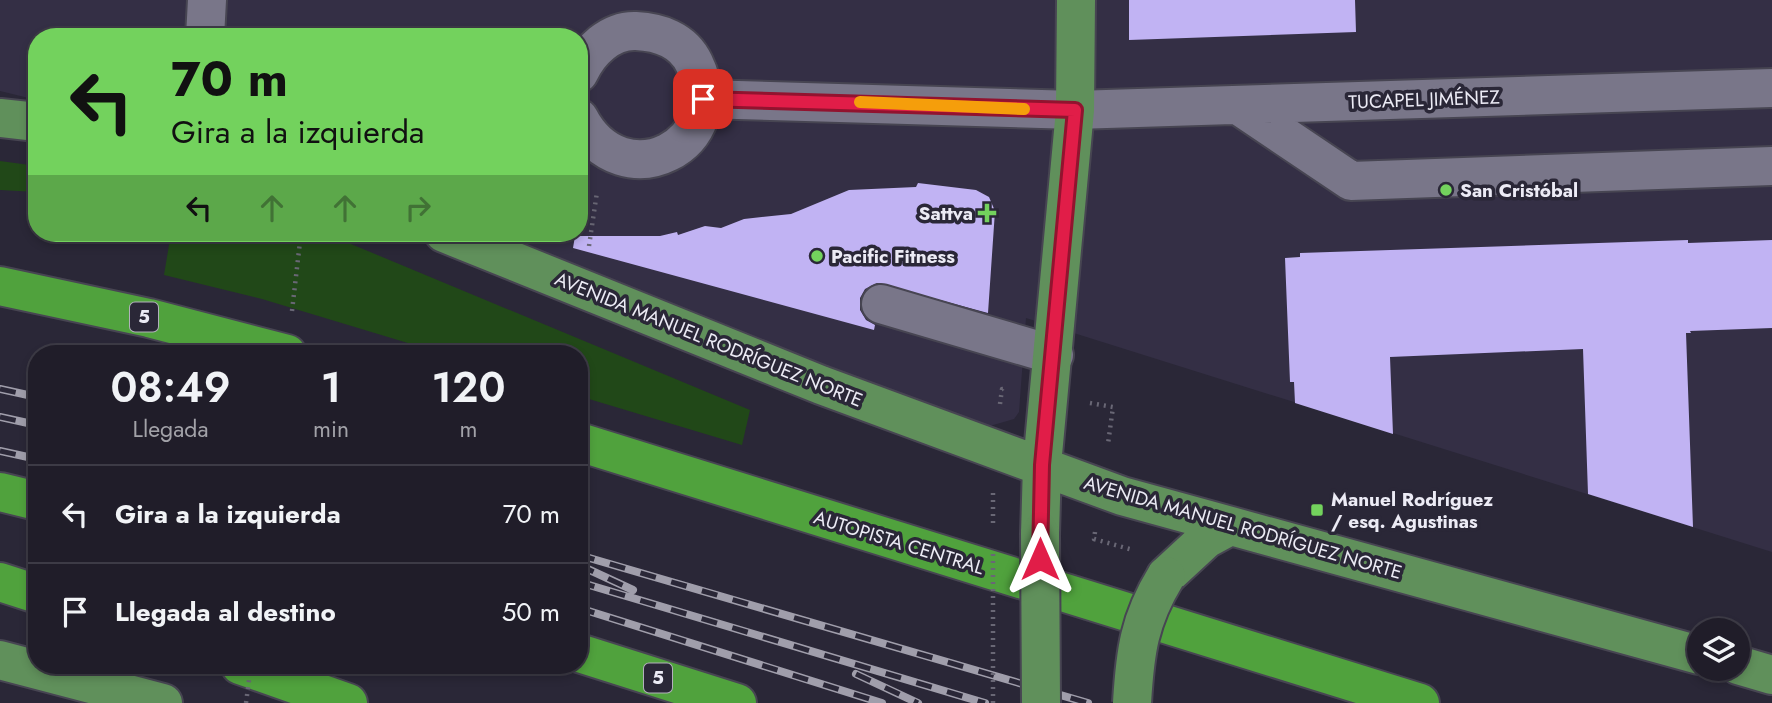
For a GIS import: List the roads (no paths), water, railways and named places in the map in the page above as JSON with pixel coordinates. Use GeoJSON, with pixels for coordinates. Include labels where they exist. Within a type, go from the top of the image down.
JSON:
{"type":"FeatureCollection","features":[{"type":"Feature","properties":{"kind":"highway","name":"5"},"geometry":{"type":"LineString","coordinates":[[0,286],[149,318],[252,345]]}},
{"type":"Feature","properties":{"kind":"highway","name":"AUTOPISTA CENTRAL"},"geometry":{"type":"LineString","coordinates":[[588,445],[1420,703]]}},
{"type":"Feature","properties":{"kind":"highway"},"geometry":{"type":"LineString","coordinates":[[0,492],[28,499]]}},
{"type":"Feature","properties":{"kind":"highway"},"geometry":{"type":"LineString","coordinates":[[0,582],[28,591]]}},
{"type":"Feature","properties":{"kind":"highway","name":"5"},"geometry":{"type":"LineString","coordinates":[[588,656],[737,703]]}},
{"type":"Feature","properties":{"kind":"highway"},"geometry":{"type":"LineString","coordinates":[[266,674],[348,703]]}},
{"type":"Feature","properties":{"kind":"main road"},"geometry":{"type":"LineString","coordinates":[[1041,703],[1042,465],[1075,110],[1076,0]]}},
{"type":"Feature","properties":{"kind":"main road"},"geometry":{"type":"LineString","coordinates":[[0,118],[28,121]]}},
{"type":"Feature","properties":{"kind":"main road","name":"AVENIDA MANUEL RODRÍGUEZ NORTE"},"geometry":{"type":"LineString","coordinates":[[467,242],[834,390],[1122,496],[1687,652]]}},
{"type":"Feature","properties":{"kind":"main road"},"geometry":{"type":"LineString","coordinates":[[1132,703],[1138,635],[1149,604],[1166,576],[1206,539],[1230,526]]}},
{"type":"Feature","properties":{"kind":"main road"},"geometry":{"type":"LineString","coordinates":[[0,660],[28,667]]}},
{"type":"Feature","properties":{"kind":"main road"},"geometry":{"type":"LineString","coordinates":[[1750,669],[1772,675]]}},
{"type":"Feature","properties":{"kind":"main road"},"geometry":{"type":"LineString","coordinates":[[53,674],[163,703]]}},
{"type":"Feature","properties":{"kind":"street"},"geometry":{"type":"LineString","coordinates":[[205,28],[207,0]]}},
{"type":"Feature","properties":{"kind":"street"},"geometry":{"type":"LineString","coordinates":[[588,58],[592,51],[610,38],[631,31],[654,32],[675,41],[691,56],[701,77],[703,99],[699,121],[687,140],[668,153],[647,160],[624,159],[604,150],[588,135]]}},
{"type":"Feature","properties":{"kind":"street","name":"TUCAPEL JIMÉNEZ"},"geometry":{"type":"LineString","coordinates":[[703,99],[1075,110],[1772,88]]}},
{"type":"Feature","properties":{"kind":"street"},"geometry":{"type":"LineString","coordinates":[[1238,105],[1351,181],[1772,166]]}},
{"type":"Feature","properties":{"kind":"street"},"geometry":{"type":"LineString","coordinates":[[881,304],[1054,355]]}},
{"type":"Feature","properties":{"kind":"railway"},"geometry":{"type":"LineString","coordinates":[[0,389],[28,395]]}},
{"type":"Feature","properties":{"kind":"railway"},"geometry":{"type":"LineString","coordinates":[[0,417],[28,423]]}},
{"type":"Feature","properties":{"kind":"railway"},"geometry":{"type":"LineString","coordinates":[[0,451],[28,457]]}},
{"type":"Feature","properties":{"kind":"railway"},"geometry":{"type":"LineString","coordinates":[[588,558],[1088,703]]}},
{"type":"Feature","properties":{"kind":"railway"},"geometry":{"type":"LineString","coordinates":[[588,569],[633,590]]}},
{"type":"Feature","properties":{"kind":"railway"},"geometry":{"type":"LineString","coordinates":[[588,585],[985,703]]}},
{"type":"Feature","properties":{"kind":"railway"},"geometry":{"type":"LineString","coordinates":[[588,611],[882,703]]}},
{"type":"Feature","properties":{"kind":"railway"},"geometry":{"type":"LineString","coordinates":[[856,674],[918,703]]}},
{"type":"Feature","properties":{"kind":"place","name":"San Cristóbal"},"geometry":{"type":"Point","coordinates":[1446,190]}},
{"type":"Feature","properties":{"kind":"place","name":"Sattva"},"geometry":{"type":"Point","coordinates":[987,213]}},
{"type":"Feature","properties":{"kind":"place","name":"Pacific Fitness"},"geometry":{"type":"Point","coordinates":[817,256]}},
{"type":"Feature","properties":{"kind":"place","name":"Manuel Rodríguez / esq. Agustinas"},"geometry":{"type":"Point","coordinates":[1317,510]}}]}
